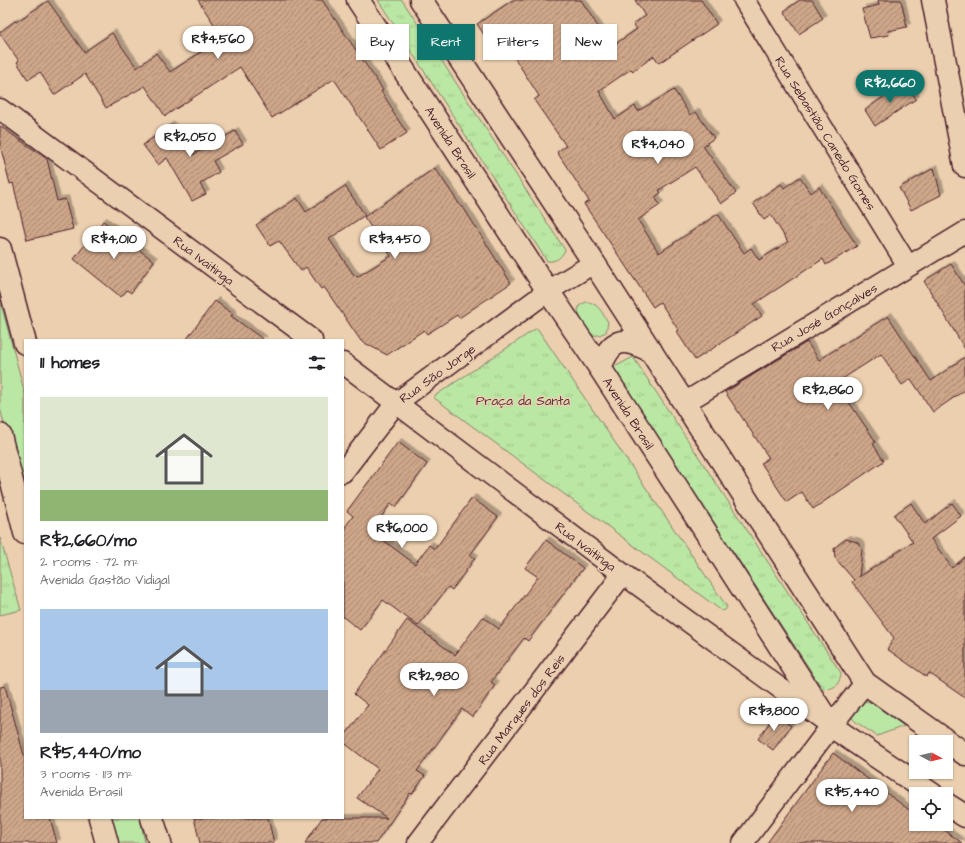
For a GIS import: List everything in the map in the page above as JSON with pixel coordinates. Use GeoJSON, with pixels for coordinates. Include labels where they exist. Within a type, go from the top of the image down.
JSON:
{"type":"FeatureCollection","features":[{"type":"Feature","properties":{"kind":"main road","name":"Avenida Brasil"},"geometry":{"type":"LineString","coordinates":[[358,0],[600,368],[831,726],[922,787]]}},
{"type":"Feature","properties":{"kind":"main road"},"geometry":{"type":"LineString","coordinates":[[421,0],[594,262],[864,683],[965,754]]}},
{"type":"Feature","properties":{"kind":"main road"},"geometry":{"type":"LineString","coordinates":[[933,0],[965,166]]}},
{"type":"Feature","properties":{"kind":"main road"},"geometry":{"type":"LineString","coordinates":[[0,249],[24,339]]}},
{"type":"Feature","properties":{"kind":"main road"},"geometry":{"type":"LineString","coordinates":[[600,368],[606,354],[613,346],[623,342],[633,342],[651,351]]}},
{"type":"Feature","properties":{"kind":"main road"},"geometry":{"type":"LineString","coordinates":[[0,436],[24,529]]}},
{"type":"Feature","properties":{"kind":"main road"},"geometry":{"type":"LineString","coordinates":[[953,808],[965,816]]}},
{"type":"Feature","properties":{"kind":"main road"},"geometry":{"type":"LineString","coordinates":[[100,819],[107,843]]}},
{"type":"Feature","properties":{"kind":"main road"},"geometry":{"type":"LineString","coordinates":[[152,819],[160,843]]}},
{"type":"Feature","properties":{"kind":"street","name":"Rua Sebastião Canedo Gomes"},"geometry":{"type":"LineString","coordinates":[[744,0],[908,266]]}},
{"type":"Feature","properties":{"kind":"street","name":"Rua Ivaitinga"},"geometry":{"type":"LineString","coordinates":[[0,109],[311,339]]}},
{"type":"Feature","properties":{"kind":"street","name":"Rua José Gonçalves"},"geometry":{"type":"LineString","coordinates":[[684,403],[965,232]]}},
{"type":"Feature","properties":{"kind":"street","name":"Rua São Jorge"},"geometry":{"type":"LineString","coordinates":[[344,471],[396,403],[548,291],[594,262]]}},
{"type":"Feature","properties":{"kind":"street","name":"Rua Ivaitinga"},"geometry":{"type":"LineString","coordinates":[[344,364],[623,574],[831,726]]}},
{"type":"Feature","properties":{"kind":"street","name":"Rua Marques dos Reis"},"geometry":{"type":"LineString","coordinates":[[418,843],[623,574]]}},
{"type":"Feature","properties":{"kind":"street"},"geometry":{"type":"LineString","coordinates":[[743,843],[864,683]]}},
{"type":"Feature","properties":{"kind":"green space"},"geometry":{"type":"Polygon","coordinates":[[[378,0],[402,0],[418,24],[417,60],[441,60],[565,250],[558,259],[547,261],[409,48],[409,24],[394,24],[378,0]]]}},
{"type":"Feature","properties":{"kind":"green space"},"geometry":{"type":"Polygon","coordinates":[[[0,300],[24,390],[24,498],[0,408],[0,300]]]}},
{"type":"Feature","properties":{"kind":"green space"},"geometry":{"type":"Polygon","coordinates":[[[586,302],[594,304],[602,312],[608,322],[606,332],[593,335],[590,334],[585,328],[578,310],[580,305],[586,302]]]}},
{"type":"Feature","properties":{"kind":"green space","name":"Praça da Santa"},"geometry":{"type":"Polygon","coordinates":[[[537,328],[727,607],[725,610],[722,611],[433,397],[537,328]]]}},
{"type":"Feature","properties":{"kind":"green space"},"geometry":{"type":"Polygon","coordinates":[[[633,357],[841,673],[839,681],[833,688],[822,688],[613,368],[633,357]]]}},
{"type":"Feature","properties":{"kind":"green space"},"geometry":{"type":"Polygon","coordinates":[[[0,538],[21,610],[0,615],[0,538]]]}},
{"type":"Feature","properties":{"kind":"green space"},"geometry":{"type":"Polygon","coordinates":[[[860,701],[872,703],[904,726],[877,736],[851,717],[852,711],[860,701]]]}},
{"type":"Feature","properties":{"kind":"green space"},"geometry":{"type":"Polygon","coordinates":[[[112,819],[140,819],[145,843],[118,843],[112,819]]]}},
{"type":"Feature","properties":{"kind":"building"},"geometry":{"type":"Polygon","coordinates":[[[198,0],[322,0],[356,50],[356,60],[363,60],[383,90],[381,91],[393,110],[392,111],[407,133],[381,150],[334,79],[272,118],[240,67],[165,116],[145,86],[106,108],[85,74],[54,95],[40,72],[28,80],[17,62],[19,61],[0,32],[48,1],[84,52],[112,33],[137,68],[156,53],[170,72],[223,38],[198,0]]]}},
{"type":"Feature","properties":{"kind":"building"},"geometry":{"type":"Polygon","coordinates":[[[513,0],[581,0],[596,24],[561,24],[561,60],[617,60],[617,43],[637,29],[633,24],[645,16],[635,0],[701,0],[717,24],[659,63],[654,56],[633,71],[631,69],[599,91],[615,119],[635,106],[638,111],[674,90],[690,115],[696,112],[714,138],[703,146],[736,193],[721,204],[695,167],[659,190],[661,193],[655,197],[660,205],[638,220],[659,253],[718,214],[744,253],[751,248],[759,260],[788,242],[771,215],[764,220],[753,203],[781,184],[784,188],[800,177],[811,193],[819,187],[857,246],[826,265],[823,259],[754,304],[762,316],[695,360],[677,332],[679,331],[660,302],[653,307],[584,204],[589,201],[557,152],[566,146],[534,100],[539,96],[516,60],[553,60],[553,24],[483,24],[483,33],[477,24],[513,0]]]}},
{"type":"Feature","properties":{"kind":"building"},"geometry":{"type":"Polygon","coordinates":[[[800,0],[812,0],[823,18],[799,34],[784,11],[800,0]]]}},
{"type":"Feature","properties":{"kind":"building"},"geometry":{"type":"Polygon","coordinates":[[[878,0],[901,0],[907,27],[888,31],[889,35],[870,38],[862,9],[879,5],[878,0]]]}},
{"type":"Feature","properties":{"kind":"building"},"geometry":{"type":"Polygon","coordinates":[[[905,82],[916,99],[875,126],[865,110],[905,82]]]}},
{"type":"Feature","properties":{"kind":"building"},"geometry":{"type":"Polygon","coordinates":[[[171,125],[193,155],[235,131],[243,144],[213,161],[219,172],[200,184],[206,194],[192,201],[167,158],[158,165],[143,145],[171,125]]]}},
{"type":"Feature","properties":{"kind":"building"},"geometry":{"type":"Polygon","coordinates":[[[0,126],[47,159],[57,201],[65,199],[73,229],[27,240],[13,183],[10,184],[0,145],[0,126]]]}},
{"type":"Feature","properties":{"kind":"building"},"geometry":{"type":"Polygon","coordinates":[[[435,168],[462,208],[463,207],[511,283],[459,318],[457,315],[427,334],[424,330],[387,355],[361,341],[324,287],[321,289],[306,267],[301,271],[279,241],[270,246],[256,225],[297,198],[306,212],[345,186],[365,215],[329,239],[354,275],[357,277],[391,256],[364,217],[435,168]]]}},
{"type":"Feature","properties":{"kind":"building"},"geometry":{"type":"Polygon","coordinates":[[[934,168],[941,195],[911,210],[899,188],[934,168]]]}},
{"type":"Feature","properties":{"kind":"building"},"geometry":{"type":"Polygon","coordinates":[[[103,221],[154,261],[131,293],[127,290],[121,297],[74,259],[103,221]]]}},
{"type":"Feature","properties":{"kind":"building"},"geometry":{"type":"Polygon","coordinates":[[[951,264],[965,286],[965,349],[924,281],[951,264]]]}},
{"type":"Feature","properties":{"kind":"building"},"geometry":{"type":"Polygon","coordinates":[[[215,301],[233,314],[231,316],[263,339],[187,339],[215,301]]]}},
{"type":"Feature","properties":{"kind":"building"},"geometry":{"type":"Polygon","coordinates":[[[888,316],[931,381],[965,357],[965,390],[933,412],[911,379],[902,385],[881,354],[836,383],[876,442],[873,444],[884,461],[813,509],[802,492],[787,502],[761,463],[769,458],[725,392],[807,342],[819,360],[888,316]]]}},
{"type":"Feature","properties":{"kind":"building"},"geometry":{"type":"Polygon","coordinates":[[[398,442],[427,464],[396,507],[391,503],[371,531],[415,564],[429,545],[435,549],[472,498],[498,517],[470,555],[475,558],[452,590],[448,587],[418,626],[383,600],[360,630],[344,618],[344,529],[353,516],[347,511],[398,442]]]}},
{"type":"Feature","properties":{"kind":"building"},"geometry":{"type":"Polygon","coordinates":[[[911,503],[925,524],[952,503],[961,516],[931,539],[952,568],[965,557],[965,698],[929,673],[927,677],[887,649],[894,638],[852,582],[854,580],[835,558],[834,548],[846,539],[857,542],[862,549],[859,577],[913,542],[894,515],[911,503]]]}},
{"type":"Feature","properties":{"kind":"building"},"geometry":{"type":"Polygon","coordinates":[[[546,540],[583,568],[528,641],[524,638],[491,682],[495,685],[473,717],[462,709],[417,771],[425,776],[412,794],[410,793],[376,843],[305,843],[321,819],[387,818],[357,798],[378,769],[344,743],[344,737],[368,705],[354,694],[407,620],[455,655],[483,617],[499,629],[538,577],[525,568],[546,540]]]}},
{"type":"Feature","properties":{"kind":"building"},"geometry":{"type":"Polygon","coordinates":[[[5,686],[24,755],[24,819],[50,819],[57,843],[0,843],[0,687],[5,686]]]}},
{"type":"Feature","properties":{"kind":"building"},"geometry":{"type":"Polygon","coordinates":[[[775,714],[791,726],[773,750],[758,739],[775,714]]]}},
{"type":"Feature","properties":{"kind":"building"},"geometry":{"type":"Polygon","coordinates":[[[833,753],[909,810],[909,831],[946,831],[962,843],[767,843],[833,753]]]}},
{"type":"Feature","properties":{"kind":"building"},"geometry":{"type":"Polygon","coordinates":[[[194,819],[268,819],[274,843],[200,843],[194,819]]]}}]}
